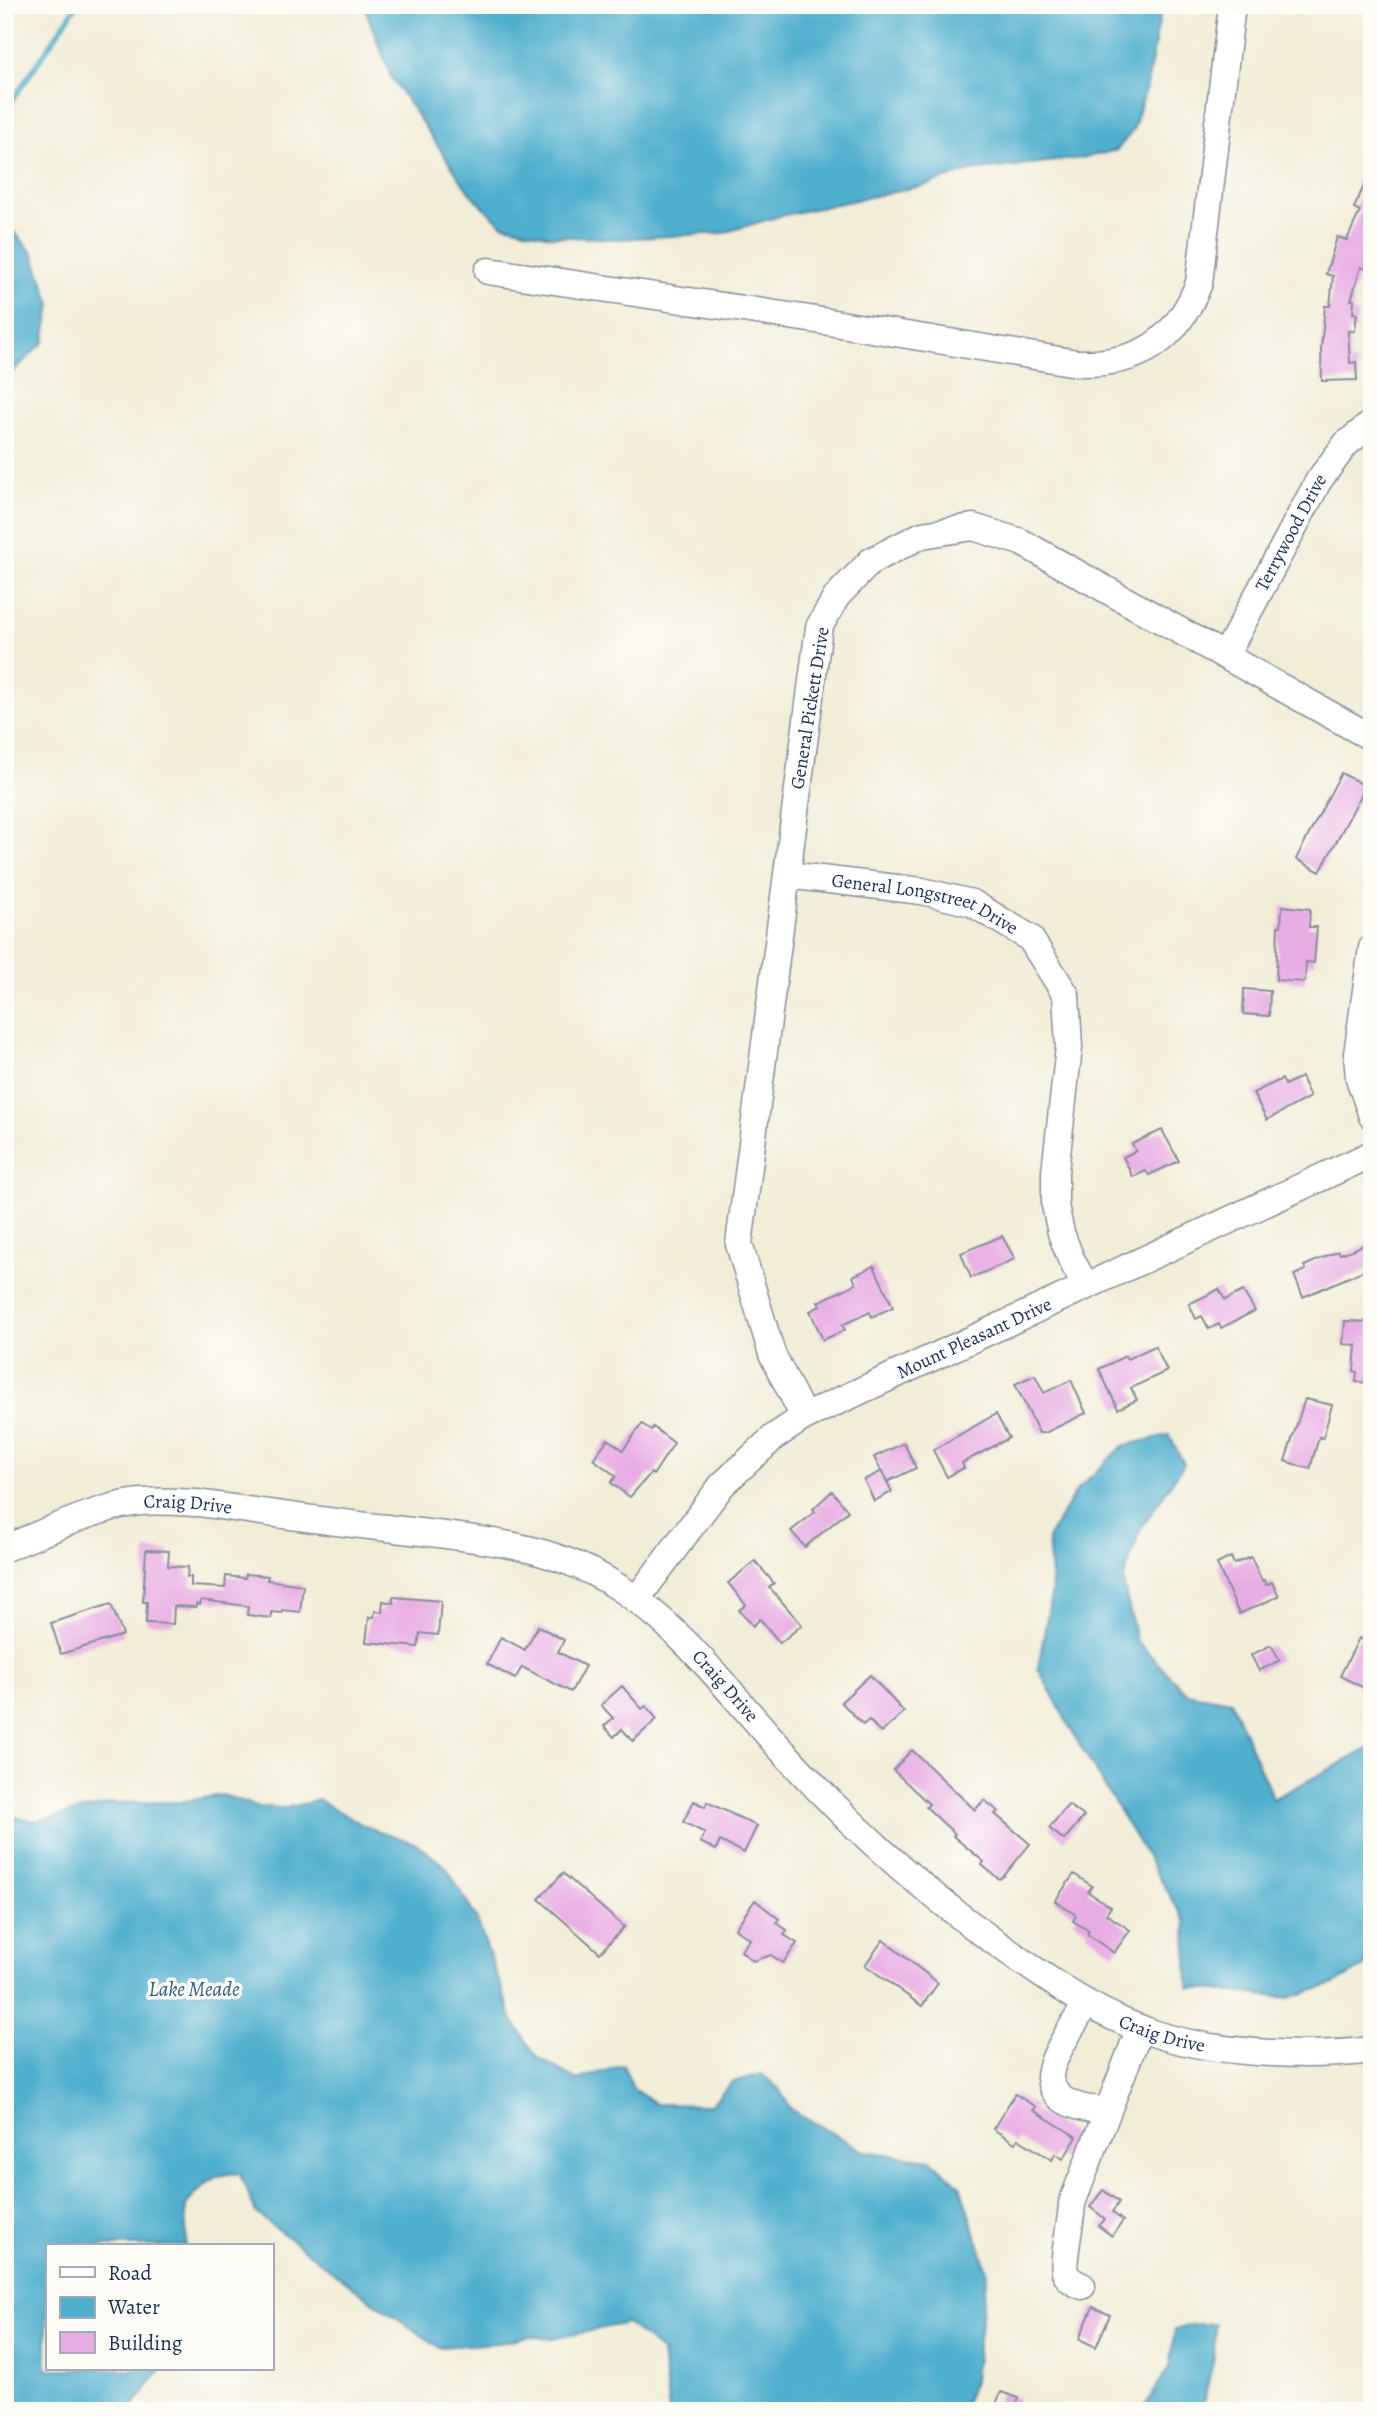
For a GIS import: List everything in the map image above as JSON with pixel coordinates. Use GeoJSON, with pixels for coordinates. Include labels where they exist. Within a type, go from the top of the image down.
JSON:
{"type":"FeatureCollection","features":[{"type":"Feature","properties":{"kind":"street"},"geometry":{"type":"LineString","coordinates":[[488,271],[816,320],[1077,363],[1100,364],[1123,360],[1144,352],[1163,339],[1191,304],[1199,283],[1232,5]]}},
{"type":"Feature","properties":{"kind":"street","name":"Terrywood Drive"},"geometry":{"type":"LineString","coordinates":[[1224,656],[1319,480],[1346,444],[1372,423]]}},
{"type":"Feature","properties":{"kind":"street","name":"General Pickett Drive"},"geometry":{"type":"LineString","coordinates":[[804,1417],[772,1354],[739,1244],[818,627],[837,596],[871,561],[922,535],[974,527],[1021,542],[1372,738]]}},
{"type":"Feature","properties":{"kind":"street","name":"General Longstreet Drive"},"geometry":{"type":"LineString","coordinates":[[787,875],[922,891],[972,903],[1030,938],[1066,995],[1069,1047],[1055,1172],[1055,1205],[1061,1233],[1071,1259],[1086,1285]]}},
{"type":"Feature","properties":{"kind":"street"},"geometry":{"type":"LineString","coordinates":[[1372,948],[1357,1054],[1359,1078],[1372,1116]]}},
{"type":"Feature","properties":{"kind":"street","name":"Mount Pleasant Drive"},"geometry":{"type":"LineString","coordinates":[[636,1600],[722,1485],[774,1437],[804,1417],[1372,1154]]}},
{"type":"Feature","properties":{"kind":"street","name":"Craig Drive"},"geometry":{"type":"LineString","coordinates":[[5,1548],[99,1512],[131,1503],[165,1501],[198,1503],[524,1547],[558,1557],[591,1571],[636,1600],[706,1665],[801,1772],[862,1834],[930,1895],[1002,1948],[1086,2004],[1140,2028],[1196,2044],[1287,2053],[1372,2050]]}},
{"type":"Feature","properties":{"kind":"street"},"geometry":{"type":"LineString","coordinates":[[1086,2004],[1054,2062],[1050,2077],[1054,2088],[1064,2100],[1090,2110],[1107,2110]]}},
{"type":"Feature","properties":{"kind":"street"},"geometry":{"type":"LineString","coordinates":[[1082,2286],[1072,2282],[1066,2275],[1064,2265],[1072,2222],[1072,2203],[1140,2028]]}},
{"type":"Feature","properties":{"kind":"water"},"geometry":{"type":"Polygon","coordinates":[[[364,5],[1162,5],[1147,85],[1133,130],[1117,150],[1082,158],[970,171],[926,185],[780,216],[723,233],[619,239],[550,236],[501,224],[469,192],[391,77],[364,5]]]}},
{"type":"Feature","properties":{"kind":"water"},"geometry":{"type":"Polygon","coordinates":[[[5,222],[33,253],[51,305],[44,342],[5,379],[5,222]]]}},
{"type":"Feature","properties":{"kind":"water"},"geometry":{"type":"Polygon","coordinates":[[[1169,1435],[1184,1464],[1140,1530],[1123,1581],[1136,1640],[1186,1693],[1231,1701],[1273,1799],[1372,1747],[1372,1962],[1334,1984],[1288,1998],[1188,1987],[1186,1922],[1075,1737],[1038,1668],[1052,1590],[1048,1537],[1077,1490],[1123,1446],[1169,1435]]]}},
{"type":"Feature","properties":{"kind":"water","name":"Lake Meade"},"geometry":{"type":"Polygon","coordinates":[[[222,1795],[260,1807],[286,1808],[319,1800],[365,1826],[417,1844],[446,1867],[476,1918],[513,2020],[537,2057],[577,2080],[623,2065],[633,2089],[656,2104],[711,2105],[732,2082],[762,2074],[779,2089],[791,2109],[864,2151],[931,2160],[960,2185],[987,2271],[974,2381],[961,2411],[669,2411],[662,2352],[627,2323],[552,2339],[529,2336],[498,2343],[439,2347],[364,2295],[256,2213],[240,2174],[231,2173],[209,2182],[186,2205],[186,2244],[46,2244],[46,2370],[160,2370],[130,2411],[5,2411],[5,1815],[37,1821],[113,1803],[180,1802],[222,1795]]]}},
{"type":"Feature","properties":{"kind":"water"},"geometry":{"type":"Polygon","coordinates":[[[1215,2323],[1214,2358],[1201,2411],[1138,2411],[1144,2408],[1169,2367],[1175,2329],[1215,2323]]]}},
{"type":"Feature","properties":{"kind":"building"},"geometry":{"type":"Polygon","coordinates":[[[1372,168],[1372,254],[1367,269],[1361,267],[1351,300],[1354,300],[1353,313],[1357,314],[1355,331],[1348,331],[1350,363],[1356,362],[1357,380],[1322,381],[1321,349],[1325,306],[1330,306],[1333,276],[1326,274],[1337,237],[1347,240],[1360,211],[1354,208],[1372,168]]]}},
{"type":"Feature","properties":{"kind":"building"},"geometry":{"type":"Polygon","coordinates":[[[1341,773],[1366,786],[1320,872],[1296,859],[1341,773]]]}},
{"type":"Feature","properties":{"kind":"building"},"geometry":{"type":"Polygon","coordinates":[[[1282,906],[1310,909],[1309,927],[1317,927],[1314,963],[1306,962],[1305,982],[1276,980],[1278,926],[1281,926],[1282,906]]]}},
{"type":"Feature","properties":{"kind":"building"},"geometry":{"type":"Polygon","coordinates":[[[1244,989],[1270,991],[1269,1016],[1243,1014],[1244,989]]]}},
{"type":"Feature","properties":{"kind":"building"},"geometry":{"type":"Polygon","coordinates":[[[1301,1077],[1310,1097],[1267,1120],[1253,1093],[1282,1079],[1285,1085],[1301,1077]]]}},
{"type":"Feature","properties":{"kind":"building"},"geometry":{"type":"Polygon","coordinates":[[[1162,1130],[1179,1161],[1149,1175],[1146,1171],[1133,1177],[1123,1157],[1136,1151],[1132,1144],[1162,1130]]]}},
{"type":"Feature","properties":{"kind":"building"},"geometry":{"type":"Polygon","coordinates":[[[1002,1236],[1015,1259],[971,1278],[961,1253],[1002,1236]]]}},
{"type":"Feature","properties":{"kind":"building"},"geometry":{"type":"Polygon","coordinates":[[[1372,1241],[1372,1267],[1303,1297],[1294,1275],[1306,1270],[1304,1266],[1338,1251],[1340,1254],[1372,1241]]]}},
{"type":"Feature","properties":{"kind":"building"},"geometry":{"type":"Polygon","coordinates":[[[874,1266],[893,1307],[872,1317],[870,1312],[842,1325],[845,1330],[823,1340],[810,1311],[820,1306],[818,1302],[856,1284],[853,1276],[874,1266]]]}},
{"type":"Feature","properties":{"kind":"building"},"geometry":{"type":"Polygon","coordinates":[[[1219,1289],[1225,1300],[1243,1291],[1255,1311],[1221,1328],[1219,1324],[1209,1329],[1202,1316],[1196,1319],[1189,1304],[1219,1289]]]}},
{"type":"Feature","properties":{"kind":"building"},"geometry":{"type":"Polygon","coordinates":[[[1345,1321],[1372,1322],[1372,1383],[1356,1382],[1356,1345],[1343,1344],[1345,1321]]]}},
{"type":"Feature","properties":{"kind":"building"},"geometry":{"type":"Polygon","coordinates":[[[1155,1346],[1167,1371],[1131,1388],[1137,1400],[1118,1409],[1099,1369],[1125,1356],[1127,1359],[1155,1346]]]}},
{"type":"Feature","properties":{"kind":"building"},"geometry":{"type":"Polygon","coordinates":[[[1035,1375],[1044,1393],[1071,1380],[1086,1413],[1045,1433],[1039,1433],[1015,1384],[1035,1375]]]}},
{"type":"Feature","properties":{"kind":"building"},"geometry":{"type":"Polygon","coordinates":[[[1305,1399],[1332,1405],[1323,1438],[1319,1437],[1310,1469],[1285,1461],[1305,1399]]]}},
{"type":"Feature","properties":{"kind":"building"},"geometry":{"type":"Polygon","coordinates":[[[996,1414],[1009,1438],[962,1463],[964,1468],[947,1477],[933,1450],[996,1414]]]}},
{"type":"Feature","properties":{"kind":"building"},"geometry":{"type":"Polygon","coordinates":[[[642,1424],[651,1430],[653,1427],[674,1443],[653,1475],[651,1473],[630,1497],[611,1483],[616,1476],[593,1459],[608,1439],[623,1450],[642,1424]]]}},
{"type":"Feature","properties":{"kind":"building"},"geometry":{"type":"Polygon","coordinates":[[[904,1443],[916,1468],[887,1482],[874,1457],[904,1443]]]}},
{"type":"Feature","properties":{"kind":"building"},"geometry":{"type":"Polygon","coordinates":[[[882,1471],[892,1492],[874,1501],[864,1480],[882,1471]]]}},
{"type":"Feature","properties":{"kind":"building"},"geometry":{"type":"Polygon","coordinates":[[[832,1491],[848,1511],[805,1547],[791,1531],[815,1512],[813,1509],[832,1491]]]}},
{"type":"Feature","properties":{"kind":"building"},"geometry":{"type":"Polygon","coordinates":[[[146,1550],[169,1551],[168,1566],[188,1567],[187,1577],[191,1577],[191,1586],[225,1588],[226,1576],[245,1578],[246,1574],[268,1576],[267,1580],[303,1585],[300,1612],[271,1612],[271,1618],[247,1615],[248,1606],[201,1600],[196,1607],[174,1606],[173,1624],[146,1623],[147,1602],[143,1602],[146,1550]]]}},
{"type":"Feature","properties":{"kind":"building"},"geometry":{"type":"Polygon","coordinates":[[[1231,1557],[1234,1564],[1251,1557],[1262,1581],[1264,1580],[1266,1585],[1272,1582],[1279,1596],[1239,1614],[1217,1564],[1231,1557]]]}},
{"type":"Feature","properties":{"kind":"building"},"geometry":{"type":"Polygon","coordinates":[[[755,1561],[774,1583],[769,1587],[802,1625],[780,1643],[760,1619],[753,1626],[739,1610],[746,1605],[728,1583],[755,1561]]]}},
{"type":"Feature","properties":{"kind":"building"},"geometry":{"type":"Polygon","coordinates":[[[393,1597],[441,1601],[438,1635],[420,1633],[418,1647],[366,1642],[369,1617],[374,1617],[375,1611],[382,1612],[383,1601],[393,1603],[393,1597]]]}},
{"type":"Feature","properties":{"kind":"building"},"geometry":{"type":"Polygon","coordinates":[[[111,1604],[123,1635],[61,1654],[51,1623],[111,1604]]]}},
{"type":"Feature","properties":{"kind":"building"},"geometry":{"type":"Polygon","coordinates":[[[538,1626],[564,1640],[558,1652],[585,1666],[571,1692],[522,1667],[515,1679],[487,1664],[501,1637],[525,1650],[538,1626]]]}},
{"type":"Feature","properties":{"kind":"building"},"geometry":{"type":"Polygon","coordinates":[[[1359,1638],[1372,1645],[1372,1692],[1340,1676],[1359,1638]]]}},
{"type":"Feature","properties":{"kind":"building"},"geometry":{"type":"Polygon","coordinates":[[[1271,1645],[1280,1660],[1259,1671],[1251,1655],[1271,1645]]]}},
{"type":"Feature","properties":{"kind":"building"},"geometry":{"type":"Polygon","coordinates":[[[870,1675],[904,1712],[881,1733],[869,1720],[863,1725],[841,1702],[870,1675]]]}},
{"type":"Feature","properties":{"kind":"building"},"geometry":{"type":"Polygon","coordinates":[[[622,1686],[642,1709],[646,1706],[657,1719],[633,1741],[622,1729],[614,1737],[604,1726],[613,1718],[601,1705],[622,1686]]]}},
{"type":"Feature","properties":{"kind":"building"},"geometry":{"type":"Polygon","coordinates":[[[912,1750],[975,1810],[984,1800],[998,1811],[995,1814],[1030,1844],[1004,1876],[999,1879],[982,1865],[984,1862],[953,1836],[955,1834],[926,1807],[929,1804],[893,1770],[912,1750]]]}},
{"type":"Feature","properties":{"kind":"building"},"geometry":{"type":"Polygon","coordinates":[[[694,1801],[705,1807],[707,1802],[757,1826],[744,1853],[720,1841],[716,1850],[700,1842],[705,1833],[683,1822],[694,1801]]]}},
{"type":"Feature","properties":{"kind":"building"},"geometry":{"type":"Polygon","coordinates":[[[1068,1805],[1084,1816],[1064,1840],[1049,1828],[1068,1805]]]}},
{"type":"Feature","properties":{"kind":"building"},"geometry":{"type":"Polygon","coordinates":[[[563,1873],[624,1927],[600,1953],[539,1899],[563,1873]]]}},
{"type":"Feature","properties":{"kind":"building"},"geometry":{"type":"Polygon","coordinates":[[[1074,1874],[1092,1886],[1088,1892],[1111,1907],[1106,1914],[1130,1930],[1114,1953],[1087,1934],[1089,1931],[1073,1921],[1076,1915],[1055,1901],[1074,1874]]]}},
{"type":"Feature","properties":{"kind":"building"},"geometry":{"type":"Polygon","coordinates":[[[755,1900],[779,1919],[777,1923],[787,1930],[784,1935],[797,1943],[783,1963],[771,1955],[753,1961],[741,1951],[750,1939],[735,1929],[755,1900]]]}},
{"type":"Feature","properties":{"kind":"building"},"geometry":{"type":"Polygon","coordinates":[[[883,1940],[938,1983],[922,2006],[865,1965],[883,1940]]]}},
{"type":"Feature","properties":{"kind":"building"},"geometry":{"type":"Polygon","coordinates":[[[1015,2094],[1036,2107],[1033,2110],[1077,2137],[1063,2159],[1055,2154],[1052,2160],[1018,2139],[1015,2143],[993,2129],[1015,2094]]]}},
{"type":"Feature","properties":{"kind":"building"},"geometry":{"type":"Polygon","coordinates":[[[1103,2190],[1119,2202],[1112,2212],[1123,2221],[1112,2236],[1099,2226],[1105,2219],[1090,2207],[1103,2190]]]}},
{"type":"Feature","properties":{"kind":"building"},"geometry":{"type":"Polygon","coordinates":[[[1093,2307],[1110,2315],[1096,2347],[1079,2339],[1093,2307]]]}},
{"type":"Feature","properties":{"kind":"building"},"geometry":{"type":"Polygon","coordinates":[[[1001,2392],[1019,2398],[1014,2411],[993,2411],[1001,2392]]]}},
{"type":"Feature","properties":{"kind":"waterway"},"geometry":{"type":"LineString","coordinates":[[5,111],[77,5]]}}]}
